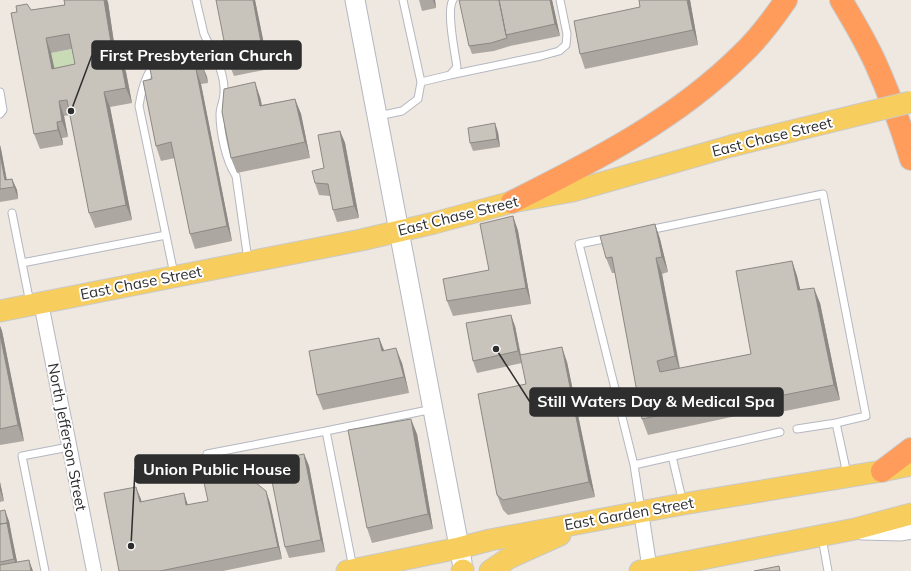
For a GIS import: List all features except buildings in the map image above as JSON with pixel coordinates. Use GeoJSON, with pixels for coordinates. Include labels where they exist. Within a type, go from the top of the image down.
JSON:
{"type":"FeatureCollection","features":[{"type":"Feature","properties":{"kind":"highway"},"geometry":{"type":"LineString","coordinates":[[512,202],[603,155],[645,130],[695,96],[743,53],[766,28],[786,0]]}},
{"type":"Feature","properties":{"kind":"highway"},"geometry":{"type":"LineString","coordinates":[[842,0],[860,31],[875,62],[911,159]]}},
{"type":"Feature","properties":{"kind":"highway"},"geometry":{"type":"LineString","coordinates":[[882,471],[911,449]]}},
{"type":"Feature","properties":{"kind":"main road","name":"East Chase Street"},"geometry":{"type":"LineString","coordinates":[[0,311],[361,240],[512,202],[573,191],[731,146],[911,102]]}},
{"type":"Feature","properties":{"kind":"main road","name":"East Garden Street"},"geometry":{"type":"LineString","coordinates":[[350,570],[459,548],[490,540],[596,520],[911,465]]}},
{"type":"Feature","properties":{"kind":"main road"},"geometry":{"type":"LineString","coordinates":[[647,570],[822,536],[911,514]]}},
{"type":"Feature","properties":{"kind":"main road"},"geometry":{"type":"LineString","coordinates":[[490,571],[509,558],[596,520]]}},
{"type":"Feature","properties":{"kind":"street"},"geometry":{"type":"LineString","coordinates":[[355,0],[400,231],[463,571]]}},
{"type":"Feature","properties":{"kind":"street","name":"North Jefferson Street"},"geometry":{"type":"LineString","coordinates":[[36,304],[69,447],[94,571]]}},
{"type":"Feature","properties":{"kind":"street"},"geometry":{"type":"LineString","coordinates":[[641,512],[647,570]]}},
{"type":"Feature","properties":{"kind":"street"},"geometry":{"type":"LineString","coordinates":[[855,529],[901,531],[911,529]]}},
{"type":"Feature","properties":{"kind":"lane"},"geometry":{"type":"LineString","coordinates":[[196,0],[204,34],[219,64],[224,91],[223,101],[220,107],[221,128],[230,167],[236,176],[248,262]]}},
{"type":"Feature","properties":{"kind":"lane"},"geometry":{"type":"LineString","coordinates":[[377,116],[402,111],[418,99],[421,82],[403,0]]}},
{"type":"Feature","properties":{"kind":"lane"},"geometry":{"type":"LineString","coordinates":[[450,75],[457,67],[450,16],[451,3],[453,0]]}},
{"type":"Feature","properties":{"kind":"lane"},"geometry":{"type":"LineString","coordinates":[[421,82],[559,51],[566,45],[567,34],[560,0]]}},
{"type":"Feature","properties":{"kind":"lane"},"geometry":{"type":"LineString","coordinates":[[174,276],[138,106],[143,86],[154,62],[177,50],[190,49],[214,55]]}},
{"type":"Feature","properties":{"kind":"lane"},"geometry":{"type":"LineString","coordinates":[[0,92],[3,110],[0,114]]}},
{"type":"Feature","properties":{"kind":"lane"},"geometry":{"type":"LineString","coordinates":[[641,231],[823,194],[866,416],[836,423],[797,429]]}},
{"type":"Feature","properties":{"kind":"lane"},"geometry":{"type":"LineString","coordinates":[[12,213],[22,263],[36,304]]}},
{"type":"Feature","properties":{"kind":"lane"},"geometry":{"type":"LineString","coordinates":[[22,263],[166,235]]}},
{"type":"Feature","properties":{"kind":"lane"},"geometry":{"type":"LineString","coordinates":[[618,236],[579,244],[634,465],[641,512]]}},
{"type":"Feature","properties":{"kind":"lane"},"geometry":{"type":"LineString","coordinates":[[208,454],[433,409]]}},
{"type":"Feature","properties":{"kind":"lane"},"geometry":{"type":"LineString","coordinates":[[836,423],[847,476]]}},
{"type":"Feature","properties":{"kind":"lane"},"geometry":{"type":"LineString","coordinates":[[326,431],[350,570]]}},
{"type":"Feature","properties":{"kind":"lane"},"geometry":{"type":"LineString","coordinates":[[634,465],[780,432]]}},
{"type":"Feature","properties":{"kind":"lane"},"geometry":{"type":"LineString","coordinates":[[45,571],[22,456],[69,447]]}},
{"type":"Feature","properties":{"kind":"lane"},"geometry":{"type":"LineString","coordinates":[[672,456],[683,504]]}},
{"type":"Feature","properties":{"kind":"lane"},"geometry":{"type":"LineString","coordinates":[[822,536],[828,571]]}},
{"type":"Feature","properties":{"kind":"green space"},"geometry":{"type":"Polygon","coordinates":[[[74,49],[80,80],[58,84],[51,53],[74,49]]]}},
{"type":"Feature","properties":{"kind":"place","name":"First Presbyterian Church"},"geometry":{"type":"Point","coordinates":[71,111]}},
{"type":"Feature","properties":{"kind":"place","name":"Still Waters Day & Medical Spa"},"geometry":{"type":"Point","coordinates":[496,349]}},
{"type":"Feature","properties":{"kind":"place","name":"Union Public House"},"geometry":{"type":"Point","coordinates":[131,546]}}]}
